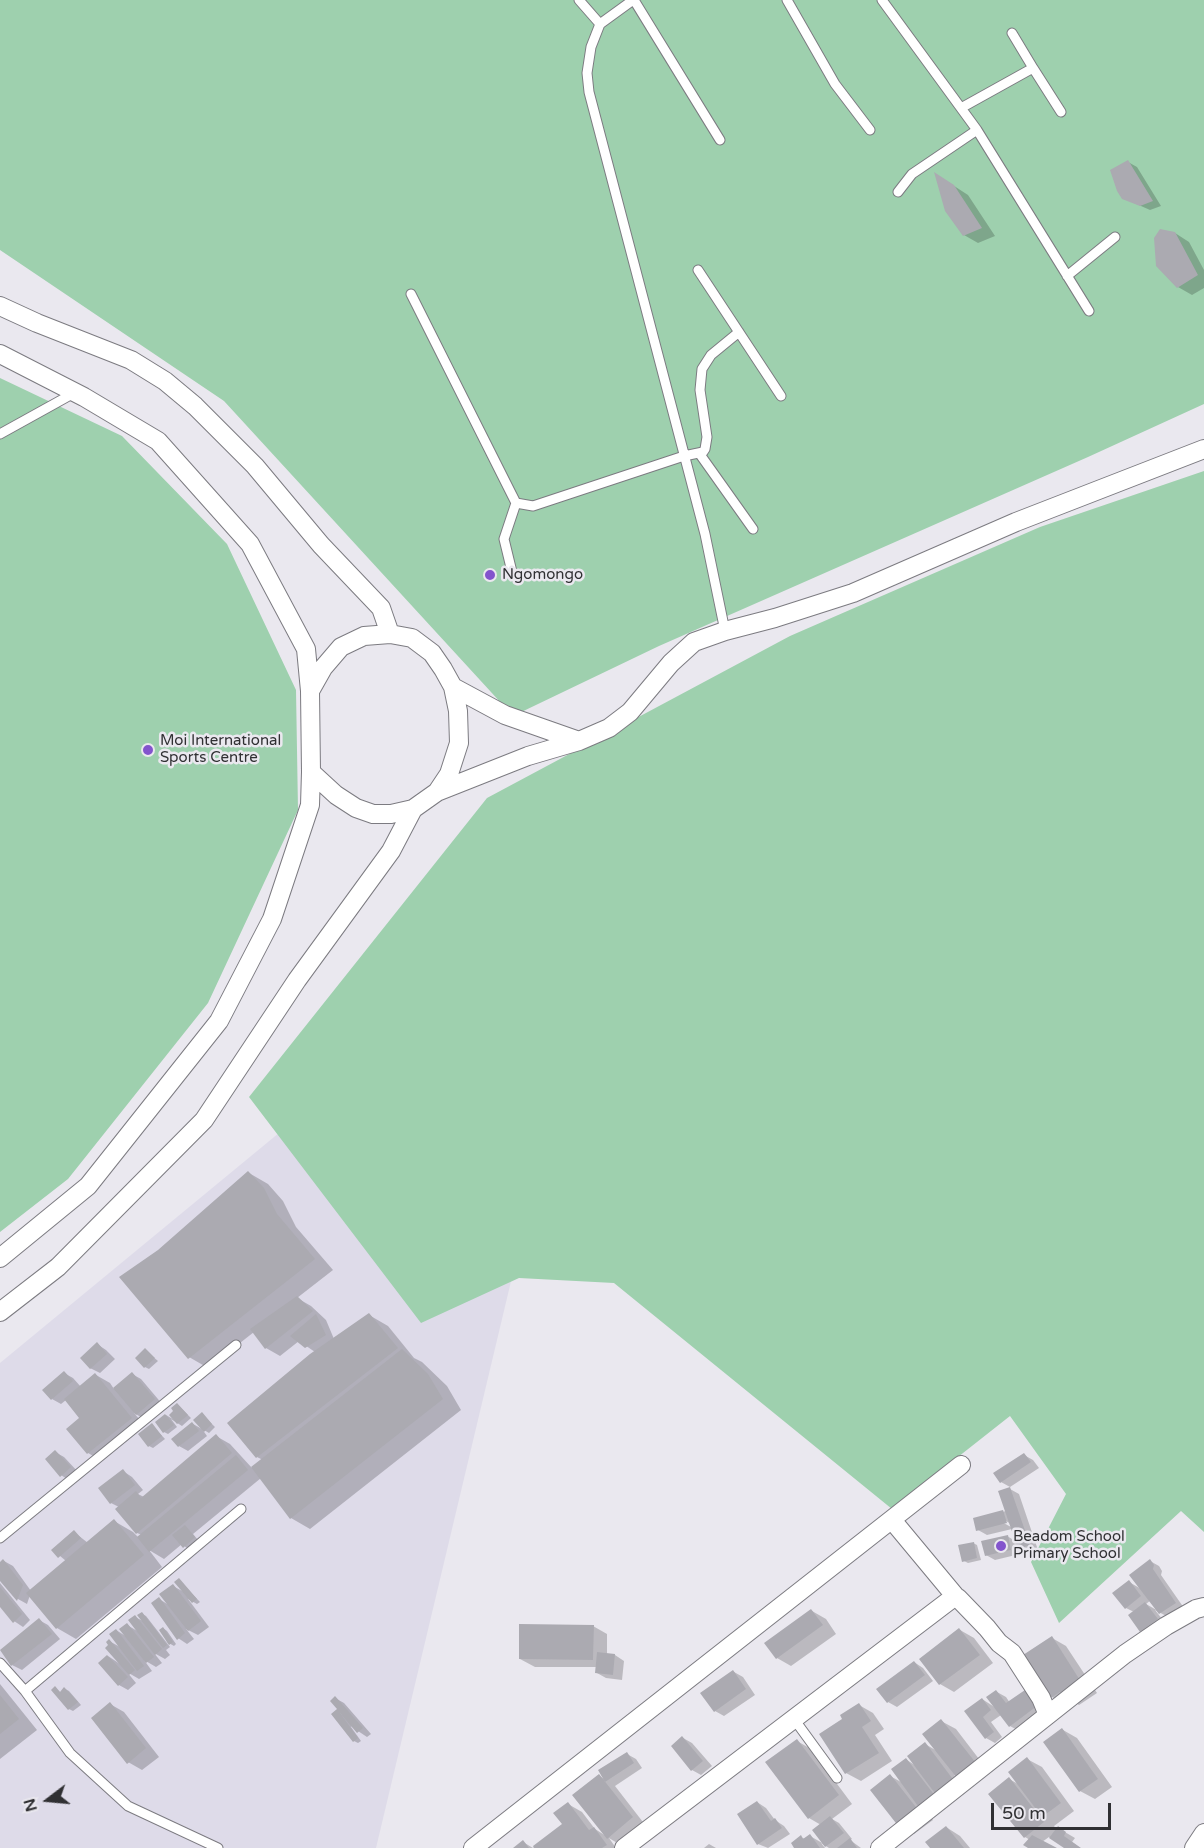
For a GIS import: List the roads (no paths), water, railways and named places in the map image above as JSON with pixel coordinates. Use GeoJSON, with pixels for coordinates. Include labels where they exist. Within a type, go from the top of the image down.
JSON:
{"type":"FeatureCollection","features":[{"type":"Feature","properties":{"kind":"street"},"geometry":{"type":"LineString","coordinates":[[0,306],[131,360],[165,381],[195,406],[255,466],[321,545],[381,608],[390,634]]}},
{"type":"Feature","properties":{"kind":"street"},"geometry":{"type":"LineString","coordinates":[[0,354],[74,392],[158,441],[250,544],[306,649],[310,691],[311,772],[310,805],[272,919],[219,1021],[88,1186],[0,1258]]}},
{"type":"Feature","properties":{"kind":"street"},"geometry":{"type":"LineString","coordinates":[[311,772],[336,795],[356,808],[373,814],[391,814],[413,809],[437,792],[528,756],[579,741],[609,728],[621,720],[690,645],[725,631],[853,593],[1016,522],[1204,449]]}},
{"type":"Feature","properties":{"kind":"street"},"geometry":{"type":"LineString","coordinates":[[310,691],[323,668],[341,647],[364,636],[390,634],[412,638],[432,653],[453,687],[458,711],[459,743],[449,774],[437,792]]}},
{"type":"Feature","properties":{"kind":"street"},"geometry":{"type":"LineString","coordinates":[[453,687],[505,715],[579,741]]}},
{"type":"Feature","properties":{"kind":"street"},"geometry":{"type":"LineString","coordinates":[[0,1312],[58,1266],[204,1120],[297,980],[391,850],[413,809]]}},
{"type":"Feature","properties":{"kind":"street"},"geometry":{"type":"LineString","coordinates":[[473,1848],[961,1465]]}},
{"type":"Feature","properties":{"kind":"street"},"geometry":{"type":"LineString","coordinates":[[892,1520],[956,1597],[999,1643],[1012,1653],[1041,1698],[1048,1715]]}},
{"type":"Feature","properties":{"kind":"street"},"geometry":{"type":"LineString","coordinates":[[624,1848],[956,1597]]}},
{"type":"Feature","properties":{"kind":"street"},"geometry":{"type":"LineString","coordinates":[[880,1848],[1125,1654],[1166,1626],[1204,1607]]}},
{"type":"Feature","properties":{"kind":"street"},"geometry":{"type":"LineString","coordinates":[[1194,1848],[1204,1833]]}},
{"type":"Feature","properties":{"kind":"lane"},"geometry":{"type":"LineString","coordinates":[[579,0],[600,24]]}},
{"type":"Feature","properties":{"kind":"lane"},"geometry":{"type":"LineString","coordinates":[[720,140],[634,0],[600,24],[591,47],[587,73],[589,92],[705,534],[725,631]]}},
{"type":"Feature","properties":{"kind":"lane"},"geometry":{"type":"LineString","coordinates":[[787,0],[835,84],[870,130]]}},
{"type":"Feature","properties":{"kind":"lane"},"geometry":{"type":"LineString","coordinates":[[882,0],[977,130],[1089,311]]}},
{"type":"Feature","properties":{"kind":"lane"},"geometry":{"type":"LineString","coordinates":[[1012,33],[1061,112]]}},
{"type":"Feature","properties":{"kind":"lane"},"geometry":{"type":"LineString","coordinates":[[961,108],[1033,68]]}},
{"type":"Feature","properties":{"kind":"lane"},"geometry":{"type":"LineString","coordinates":[[898,192],[912,174],[977,130]]}},
{"type":"Feature","properties":{"kind":"lane"},"geometry":{"type":"LineString","coordinates":[[1067,276],[1115,237]]}},
{"type":"Feature","properties":{"kind":"lane"},"geometry":{"type":"LineString","coordinates":[[698,270],[782,396]]}},
{"type":"Feature","properties":{"kind":"lane"},"geometry":{"type":"LineString","coordinates":[[411,294],[516,503],[504,539],[513,576]]}},
{"type":"Feature","properties":{"kind":"lane"},"geometry":{"type":"LineString","coordinates":[[516,503],[533,506],[699,453],[705,449],[706,437],[700,390],[702,369],[711,355],[739,332]]}},
{"type":"Feature","properties":{"kind":"lane"},"geometry":{"type":"LineString","coordinates":[[0,434],[74,392]]}},
{"type":"Feature","properties":{"kind":"lane"},"geometry":{"type":"LineString","coordinates":[[699,453],[753,529]]}},
{"type":"Feature","properties":{"kind":"lane"},"geometry":{"type":"LineString","coordinates":[[0,1538],[236,1345]]}},
{"type":"Feature","properties":{"kind":"lane"},"geometry":{"type":"LineString","coordinates":[[25,1690],[241,1509]]}},
{"type":"Feature","properties":{"kind":"lane"},"geometry":{"type":"LineString","coordinates":[[0,1663],[25,1690],[69,1753],[128,1806],[218,1848]]}},
{"type":"Feature","properties":{"kind":"lane"},"geometry":{"type":"LineString","coordinates":[[794,1719],[837,1778]]}},
{"type":"Feature","properties":{"kind":"place","name":"Ngomongo"},"geometry":{"type":"Point","coordinates":[490,575]}},
{"type":"Feature","properties":{"kind":"place","name":"Moi International Sports Centre"},"geometry":{"type":"Point","coordinates":[148,750]}},
{"type":"Feature","properties":{"kind":"place","name":"Beadom School Primary School"},"geometry":{"type":"Point","coordinates":[1001,1546]}}]}
